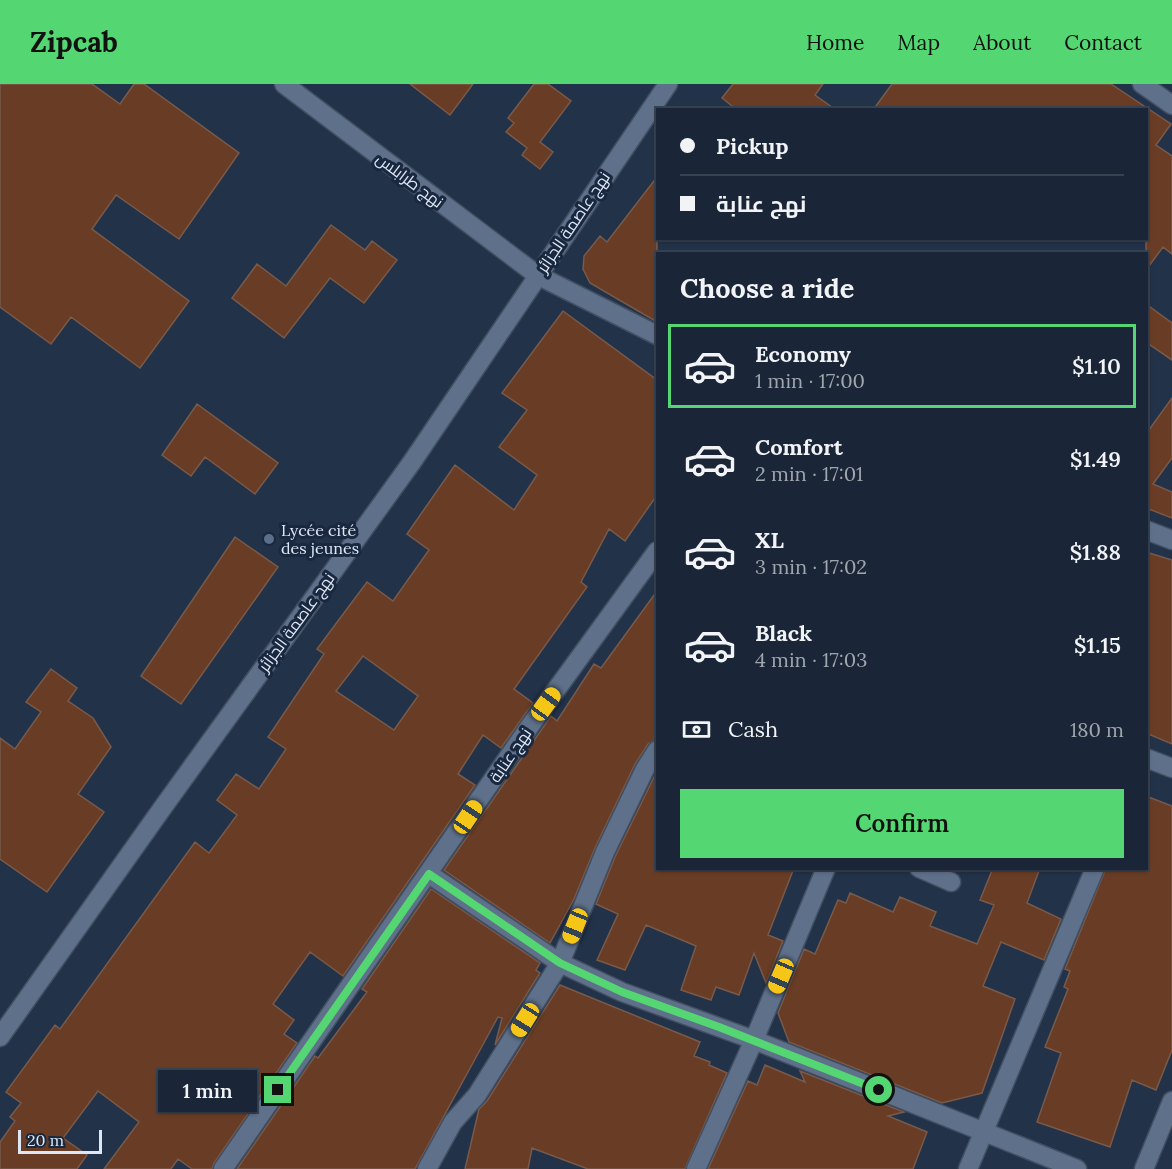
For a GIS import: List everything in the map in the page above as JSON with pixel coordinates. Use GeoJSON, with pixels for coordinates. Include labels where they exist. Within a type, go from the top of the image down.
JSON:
{"type":"FeatureCollection","features":[{"type":"Feature","properties":{"kind":"street","name":"نهج طرابلس"},"geometry":{"type":"LineString","coordinates":[[284,84],[537,275],[656,334]]}},
{"type":"Feature","properties":{"kind":"street","name":"نهج عاصمة الجزائر"},"geometry":{"type":"LineString","coordinates":[[0,1037],[412,462],[668,84]]}},
{"type":"Feature","properties":{"kind":"street"},"geometry":{"type":"LineString","coordinates":[[1142,84],[1172,105]]}},
{"type":"Feature","properties":{"kind":"street"},"geometry":{"type":"LineString","coordinates":[[1148,531],[1172,540]]}},
{"type":"Feature","properties":{"kind":"street","name":"نهج عنابة"},"geometry":{"type":"LineString","coordinates":[[224,1169],[532,723],[656,552]]}},
{"type":"Feature","properties":{"kind":"street"},"geometry":{"type":"LineString","coordinates":[[427,1169],[453,1122],[477,1095],[560,963],[605,852],[645,769],[656,752]]}},
{"type":"Feature","properties":{"kind":"street"},"geometry":{"type":"LineString","coordinates":[[1148,759],[1172,768]]}},
{"type":"Feature","properties":{"kind":"street"},"geometry":{"type":"LineString","coordinates":[[696,1169],[754,1040],[825,870]]}},
{"type":"Feature","properties":{"kind":"street"},"geometry":{"type":"LineString","coordinates":[[924,870],[951,882]]}},
{"type":"Feature","properties":{"kind":"street"},"geometry":{"type":"LineString","coordinates":[[968,1169],[1094,870]]}},
{"type":"Feature","properties":{"kind":"street"},"geometry":{"type":"LineString","coordinates":[[429,874],[560,963],[622,992],[754,1040],[1077,1169]]}},
{"type":"Feature","properties":{"kind":"street"},"geometry":{"type":"LineString","coordinates":[[1144,1169],[1172,1101]]}},
{"type":"Feature","properties":{"kind":"building"},"geometry":{"type":"Polygon","coordinates":[[[0,84],[92,84],[120,104],[134,84],[144,84],[239,153],[179,239],[116,195],[92,229],[189,301],[140,368],[71,317],[51,344],[0,307],[0,84]]]}},
{"type":"Feature","properties":{"kind":"building"},"geometry":{"type":"Polygon","coordinates":[[[410,84],[473,84],[450,115],[410,84]]]}},
{"type":"Feature","properties":{"kind":"building"},"geometry":{"type":"Polygon","coordinates":[[[534,84],[548,84],[571,101],[540,142],[553,152],[540,169],[522,155],[527,148],[506,132],[514,123],[508,118],[534,84]]]}},
{"type":"Feature","properties":{"kind":"building"},"geometry":{"type":"Polygon","coordinates":[[[733,84],[823,84],[815,95],[833,108],[734,108],[722,98],[733,84]]]}},
{"type":"Feature","properties":{"kind":"building"},"geometry":{"type":"Polygon","coordinates":[[[892,84],[1111,84],[1147,108],[874,108],[892,84]]]}},
{"type":"Feature","properties":{"kind":"building"},"geometry":{"type":"Polygon","coordinates":[[[1148,109],[1171,124],[1156,145],[1172,156],[1172,254],[1163,247],[1148,267],[1148,252],[1146,252],[1146,240],[1148,240],[1148,109]]]}},
{"type":"Feature","properties":{"kind":"building"},"geometry":{"type":"Polygon","coordinates":[[[656,178],[656,321],[590,283],[583,269],[584,256],[600,236],[607,242],[656,178]]]}},
{"type":"Feature","properties":{"kind":"building"},"geometry":{"type":"Polygon","coordinates":[[[331,225],[365,250],[372,241],[397,260],[364,303],[330,278],[284,338],[232,298],[257,264],[286,286],[331,225]]]}},
{"type":"Feature","properties":{"kind":"building"},"geometry":{"type":"Polygon","coordinates":[[[1148,305],[1172,323],[1172,360],[1148,343],[1148,305]]]}},
{"type":"Feature","properties":{"kind":"building"},"geometry":{"type":"Polygon","coordinates":[[[563,311],[656,379],[656,496],[625,541],[609,529],[581,582],[587,587],[514,689],[533,703],[501,748],[483,735],[458,774],[475,785],[343,976],[310,952],[273,1004],[294,1020],[284,1034],[297,1043],[212,1169],[192,1169],[178,1159],[171,1169],[104,1169],[139,1122],[98,1091],[63,1138],[87,1155],[77,1169],[0,1169],[0,1142],[15,1121],[10,1117],[21,1103],[6,1092],[55,1025],[60,1029],[195,842],[209,853],[237,815],[217,800],[236,774],[259,789],[286,749],[268,737],[324,654],[317,649],[367,582],[393,601],[429,550],[407,534],[455,465],[514,510],[537,475],[499,447],[527,410],[502,393],[563,311]],[[363,656],[336,691],[394,730],[418,696],[363,656]]]}},
{"type":"Feature","properties":{"kind":"building"},"geometry":{"type":"Polygon","coordinates":[[[1172,398],[1172,458],[1153,484],[1172,492],[1172,518],[1148,509],[1148,431],[1172,398]]]}},
{"type":"Feature","properties":{"kind":"building"},"geometry":{"type":"Polygon","coordinates":[[[197,404],[278,463],[255,494],[205,457],[191,476],[162,455],[197,404]]]}},
{"type":"Feature","properties":{"kind":"building"},"geometry":{"type":"Polygon","coordinates":[[[235,537],[278,567],[181,704],[141,676],[235,537]]]}},
{"type":"Feature","properties":{"kind":"building"},"geometry":{"type":"Polygon","coordinates":[[[1148,553],[1172,560],[1172,744],[1148,734],[1148,553]]]}},
{"type":"Feature","properties":{"kind":"building"},"geometry":{"type":"Polygon","coordinates":[[[656,592],[656,740],[648,744],[635,764],[595,848],[574,899],[550,943],[444,870],[551,716],[557,721],[594,664],[601,668],[656,592]]]}},
{"type":"Feature","properties":{"kind":"building"},"geometry":{"type":"Polygon","coordinates":[[[51,669],[77,688],[68,701],[93,718],[111,747],[78,794],[104,812],[47,892],[0,859],[0,738],[15,749],[41,712],[26,702],[51,669]]]}},
{"type":"Feature","properties":{"kind":"building"},"geometry":{"type":"Polygon","coordinates":[[[656,773],[656,870],[793,870],[768,935],[783,941],[766,983],[754,953],[739,995],[716,987],[711,1000],[681,990],[696,946],[646,925],[625,970],[597,960],[618,914],[596,904],[615,857],[656,773]]]}},
{"type":"Feature","properties":{"kind":"building"},"geometry":{"type":"Polygon","coordinates":[[[1148,797],[1172,806],[1172,1050],[1156,1090],[1132,1080],[1110,1147],[1037,1122],[1061,1053],[1045,1047],[1068,989],[1064,987],[1070,971],[1065,969],[1105,870],[1148,870],[1148,797]]]}},
{"type":"Feature","properties":{"kind":"building"},"geometry":{"type":"Polygon","coordinates":[[[992,870],[1039,870],[1027,903],[1061,919],[1044,960],[1001,942],[983,986],[1015,999],[982,1093],[942,1103],[789,1042],[778,1013],[804,949],[815,954],[838,900],[846,903],[850,893],[893,912],[900,897],[936,912],[930,926],[977,944],[994,905],[980,900],[992,870]]]}},
{"type":"Feature","properties":{"kind":"building"},"geometry":{"type":"Polygon","coordinates":[[[431,889],[540,963],[536,970],[540,973],[495,1045],[502,1018],[498,1017],[415,1169],[237,1169],[315,1056],[318,1058],[367,992],[362,989],[431,889]]]}},
{"type":"Feature","properties":{"kind":"building"},"geometry":{"type":"Polygon","coordinates":[[[560,985],[700,1042],[694,1056],[710,1062],[709,1065],[727,1073],[685,1169],[588,1169],[532,1148],[528,1169],[465,1169],[479,1109],[487,1101],[560,985]]]}},
{"type":"Feature","properties":{"kind":"building"},"geometry":{"type":"Polygon","coordinates":[[[765,1065],[805,1082],[800,1071],[904,1112],[888,1116],[927,1132],[913,1169],[708,1169],[748,1081],[757,1085],[765,1065]]]}},
{"type":"Feature","properties":{"kind":"place","name":"Lycée cité des jeunes"},"geometry":{"type":"Point","coordinates":[269,539]}},
{"type":"Feature","properties":{"kind":"route"},"geometry":{"type":"LineString","coordinates":[[278,1090],[429,874],[560,963],[622,992],[684,1013],[879,1090]]}}]}
